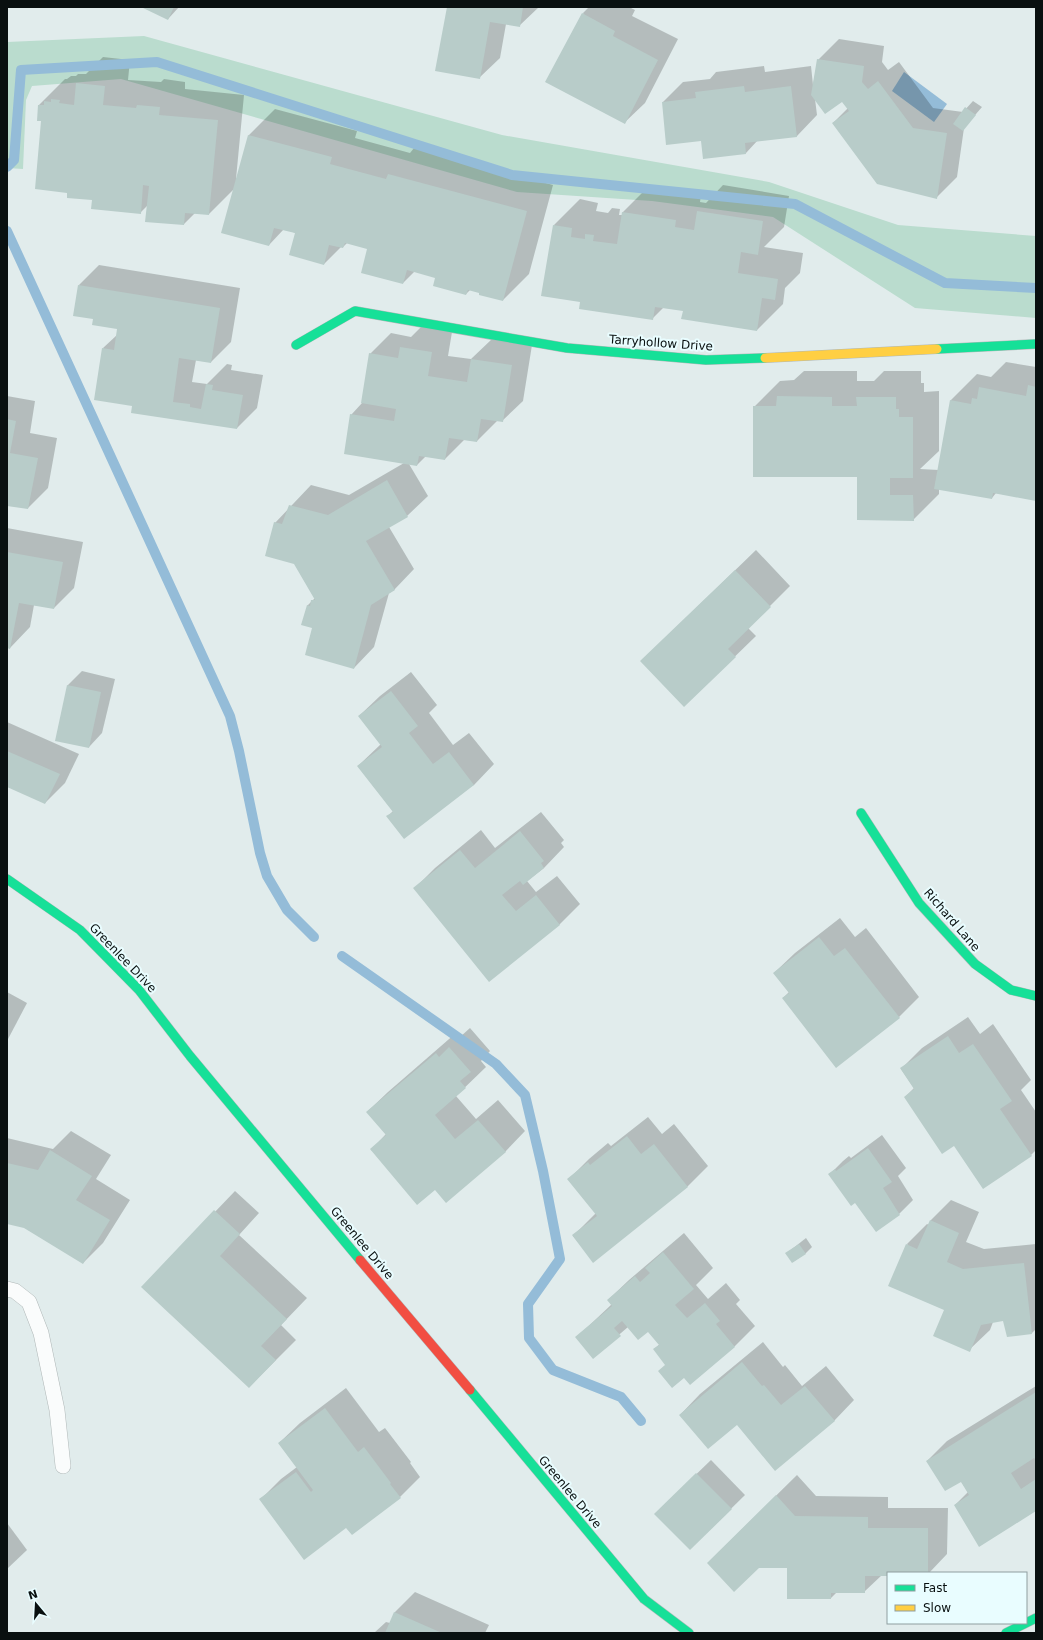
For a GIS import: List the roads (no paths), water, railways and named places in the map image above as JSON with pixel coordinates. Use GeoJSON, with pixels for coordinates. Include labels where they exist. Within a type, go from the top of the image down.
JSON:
{"type":"FeatureCollection","features":[{"type":"Feature","properties":{"kind":"street","name":"Tarryhollow Drive"},"geometry":{"type":"LineString","coordinates":[[296,345],[355,311],[567,348],[706,360],[864,354],[1036,344]]}},
{"type":"Feature","properties":{"kind":"street","name":"Richard Lane"},"geometry":{"type":"LineString","coordinates":[[860,813],[919,903],[975,964],[1011,990],[1036,996]]}},
{"type":"Feature","properties":{"kind":"street","name":"Greenlee Drive"},"geometry":{"type":"LineString","coordinates":[[7,879],[80,930],[140,990],[190,1056],[644,1599],[689,1633]]}},
{"type":"Feature","properties":{"kind":"street"},"geometry":{"type":"LineString","coordinates":[[1027,1622],[1036,1618]]}},
{"type":"Feature","properties":{"kind":"street"},"geometry":{"type":"LineString","coordinates":[[1006,1633],[1024,1624]]}},
{"type":"Feature","properties":{"kind":"lane"},"geometry":{"type":"LineString","coordinates":[[7,1289],[15,1291],[29,1302],[41,1333],[57,1410],[63,1466]]}},
{"type":"Feature","properties":{"kind":"water"},"geometry":{"type":"Polygon","coordinates":[[[904,72],[947,104],[934,122],[892,91],[904,72]]]}},
{"type":"Feature","properties":{"kind":"waterway"},"geometry":{"type":"LineString","coordinates":[[7,167],[14,160],[21,70],[157,62],[512,175],[795,204],[945,283],[1036,288]]}},
{"type":"Feature","properties":{"kind":"waterway"},"geometry":{"type":"LineString","coordinates":[[7,231],[230,716],[239,751],[260,853],[267,876],[287,910],[314,937]]}},
{"type":"Feature","properties":{"kind":"waterway"},"geometry":{"type":"LineString","coordinates":[[342,956],[496,1064],[525,1095],[543,1171],[560,1259],[528,1304],[529,1338],[553,1370],[621,1397],[641,1421]]}}]}
